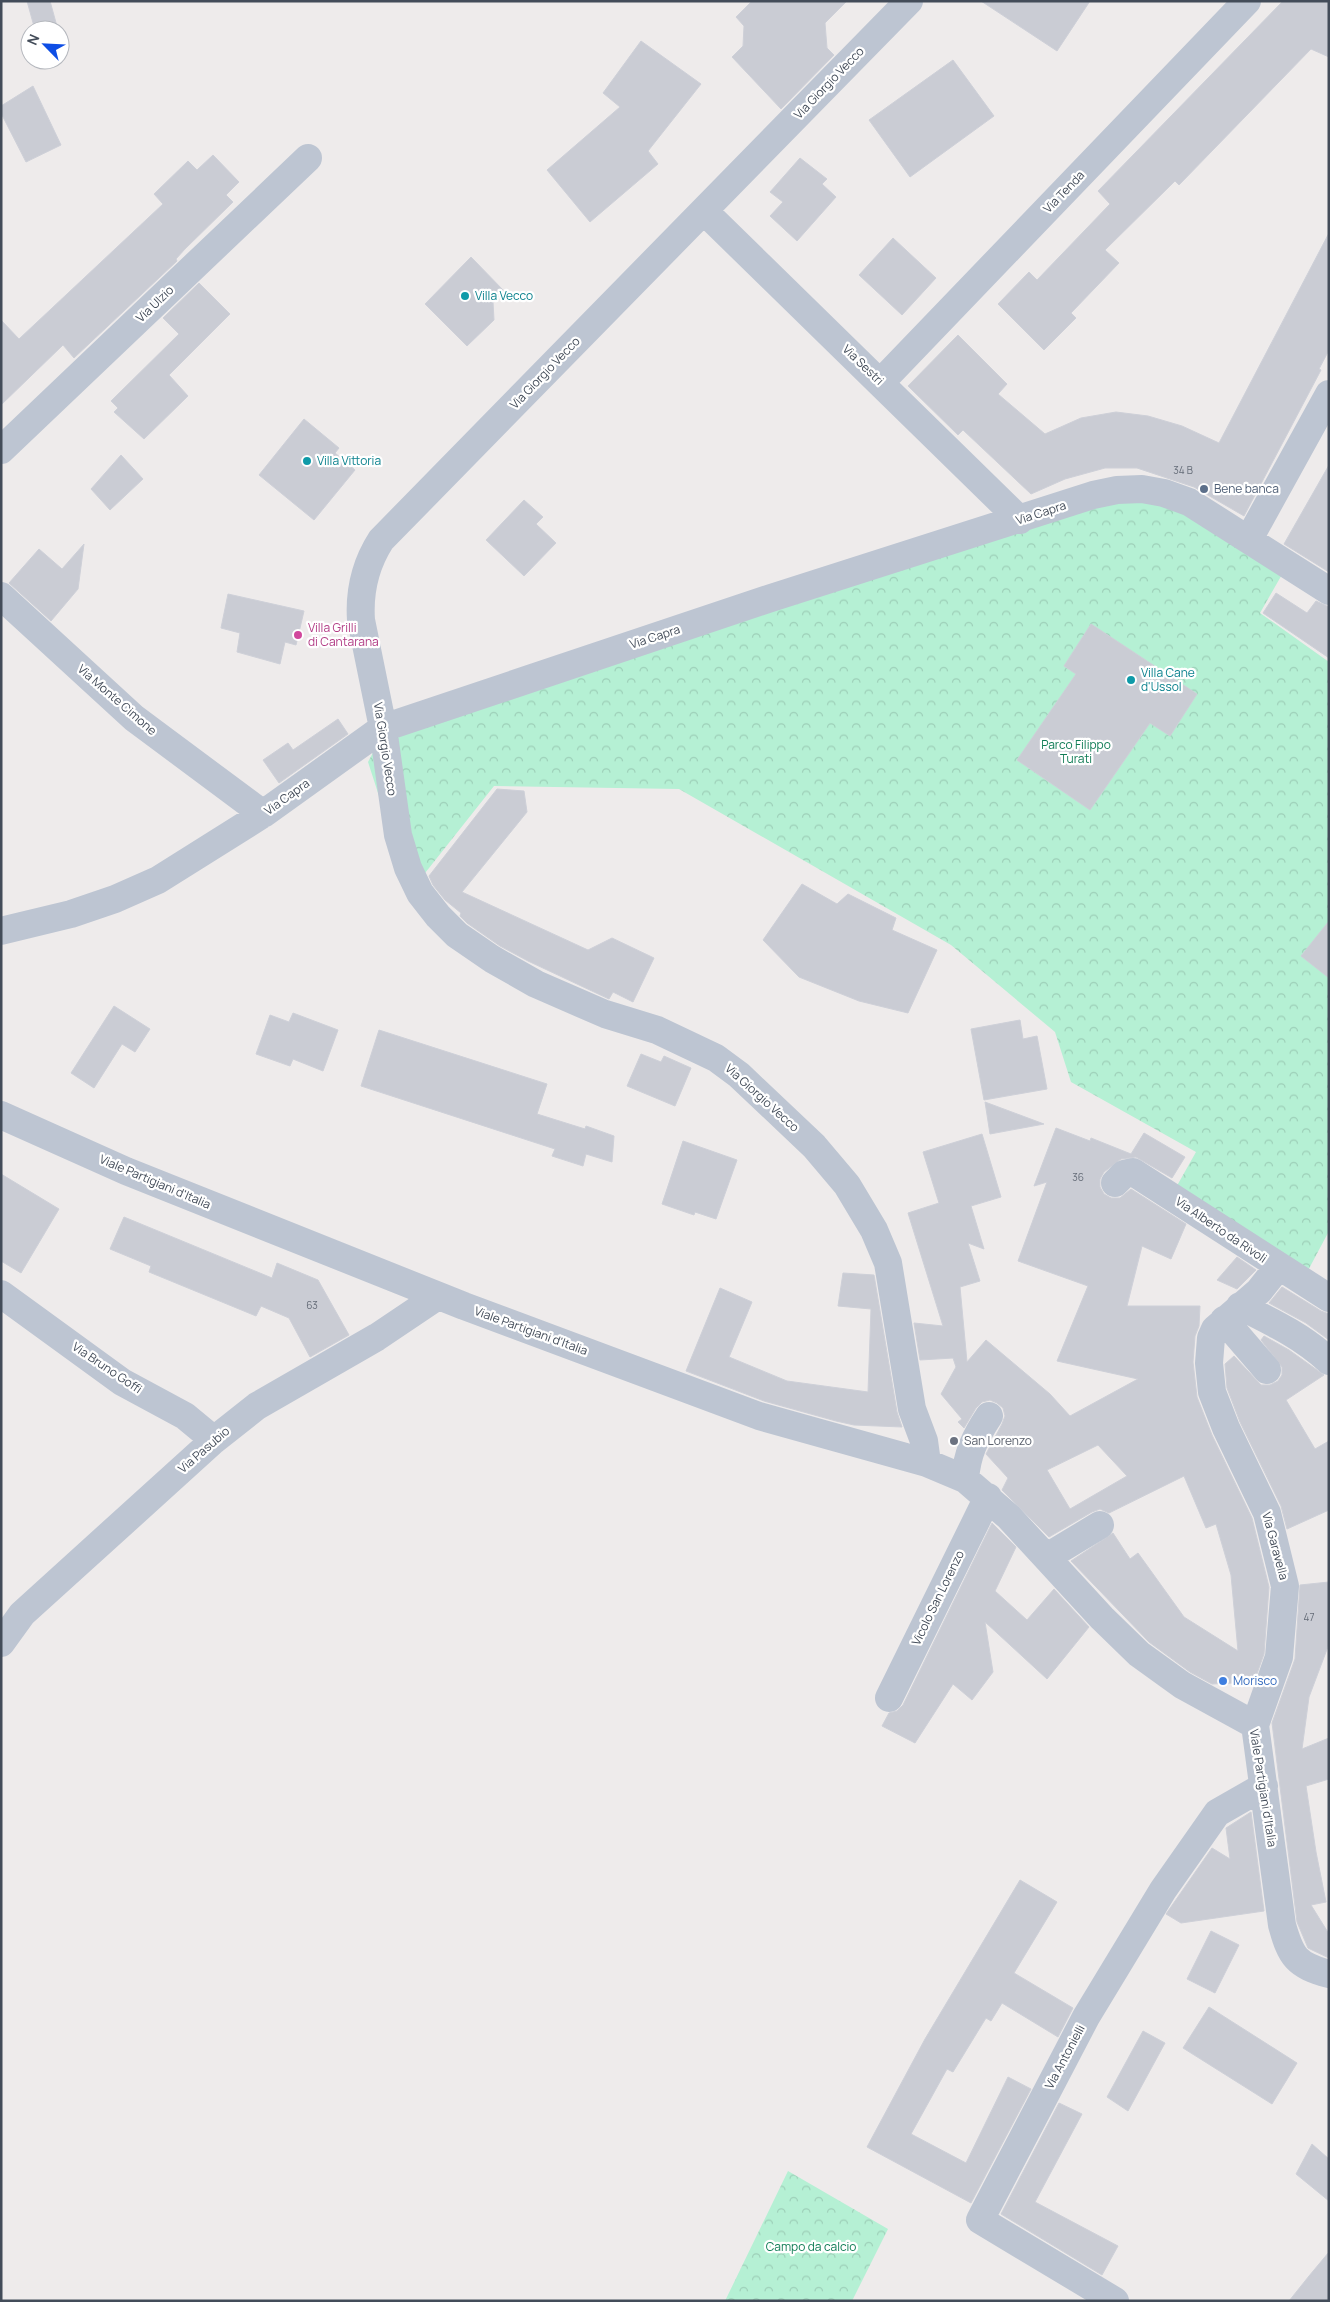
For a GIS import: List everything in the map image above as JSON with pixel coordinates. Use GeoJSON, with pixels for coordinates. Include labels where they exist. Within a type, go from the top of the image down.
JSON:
{"type":"FeatureCollection","features":[{"type":"Feature","properties":{"kind":"street","name":"Via Giorgio Vecco"},"geometry":{"type":"LineString","coordinates":[[909,1],[381,540],[371,556],[361,589],[361,620],[383,728],[400,844],[408,868],[420,892],[438,916],[457,935],[492,959],[536,984],[606,1014],[657,1030],[716,1058],[739,1075],[801,1133],[847,1185],[874,1230],[888,1263],[912,1408],[924,1441],[927,1463]]}},
{"type":"Feature","properties":{"kind":"street","name":"Via Tenda"},"geometry":{"type":"LineString","coordinates":[[881,382],[1247,1]]}},
{"type":"Feature","properties":{"kind":"street","name":"Via Ulzio"},"geometry":{"type":"LineString","coordinates":[[1,450],[308,158]]}},
{"type":"Feature","properties":{"kind":"street","name":"Via Sestri"},"geometry":{"type":"LineString","coordinates":[[704,211],[1020,520]]}},
{"type":"Feature","properties":{"kind":"street"},"geometry":{"type":"LineString","coordinates":[[1249,539],[1329,394]]}},
{"type":"Feature","properties":{"kind":"street","name":"Via Capra"},"geometry":{"type":"LineString","coordinates":[[1,931],[71,914],[124,895],[158,880],[263,814],[383,728],[781,595],[1020,520],[1093,495],[1117,490],[1142,489],[1164,493],[1189,502],[1329,591]]}},
{"type":"Feature","properties":{"kind":"street","name":"Via Monte Cimone"},"geometry":{"type":"LineString","coordinates":[[1,596],[134,718],[263,814]]}},
{"type":"Feature","properties":{"kind":"street","name":"Viale Partigiani d'Italia"},"geometry":{"type":"LineString","coordinates":[[1,1114],[126,1171],[438,1296],[759,1416],[927,1463],[965,1479],[988,1497],[1047,1557],[1102,1618],[1139,1654],[1182,1685],[1255,1725],[1282,1925],[1289,1948],[1294,1957],[1308,1966],[1329,1974]]}},
{"type":"Feature","properties":{"kind":"street","name":"Via Alberto da Rivoli"},"geometry":{"type":"LineString","coordinates":[[1115,1183],[1124,1174],[1133,1172],[1278,1268],[1329,1298]]}},
{"type":"Feature","properties":{"kind":"street","name":"Via Garavella"},"geometry":{"type":"LineString","coordinates":[[1255,1725],[1279,1657],[1285,1586],[1267,1513],[1226,1428],[1212,1392],[1209,1363],[1210,1338],[1215,1329],[1259,1291],[1278,1268]]}},
{"type":"Feature","properties":{"kind":"street","name":"Via Bruno Goffi"},"geometry":{"type":"LineString","coordinates":[[1,1294],[122,1382],[185,1416],[214,1440]]}},
{"type":"Feature","properties":{"kind":"street","name":"Via Pasubio"},"geometry":{"type":"LineString","coordinates":[[1,1643],[22,1614],[214,1440],[257,1406],[377,1337],[438,1296]]}},
{"type":"Feature","properties":{"kind":"street"},"geometry":{"type":"LineString","coordinates":[[1232,1313],[1280,1325],[1303,1339],[1329,1360]]}},
{"type":"Feature","properties":{"kind":"street"},"geometry":{"type":"LineString","coordinates":[[1232,1313],[1267,1370]]}},
{"type":"Feature","properties":{"kind":"street"},"geometry":{"type":"LineString","coordinates":[[965,1479],[967,1458],[975,1436],[989,1416]]}},
{"type":"Feature","properties":{"kind":"street","name":"Vicolo San Lorenzo"},"geometry":{"type":"LineString","coordinates":[[888,1698],[988,1497]]}},
{"type":"Feature","properties":{"kind":"street"},"geometry":{"type":"LineString","coordinates":[[1047,1557],[1100,1525]]}},
{"type":"Feature","properties":{"kind":"street","name":"Via Antonielli"},"geometry":{"type":"LineString","coordinates":[[1115,2301],[980,2220],[1086,2017],[1163,1890],[1217,1813],[1264,1786]]}},
{"type":"Feature","properties":{"kind":"green space","name":"Parco Filippo Turati"},"geometry":{"type":"Polygon","coordinates":[[[1156,498],[1284,571],[1260,613],[1329,662],[1329,1231],[1304,1278],[1174,1191],[1196,1152],[1071,1082],[1055,1032],[951,945],[679,789],[494,786],[410,892],[368,762],[385,730],[1092,503],[1156,498]]]}},
{"type":"Feature","properties":{"kind":"green space","name":"Campo da calcio"},"geometry":{"type":"Polygon","coordinates":[[[788,2171],[888,2229],[852,2301],[725,2301],[788,2171]]]}},
{"type":"Feature","properties":{"kind":"building"},"geometry":{"type":"Polygon","coordinates":[[[27,1],[50,1],[55,20],[32,20],[27,1]]]}},
{"type":"Feature","properties":{"kind":"building"},"geometry":{"type":"Polygon","coordinates":[[[752,1],[847,1],[825,23],[827,48],[834,55],[781,109],[732,57],[743,46],[744,26],[736,17],[752,1]]]}},
{"type":"Feature","properties":{"kind":"building"},"geometry":{"type":"Polygon","coordinates":[[[981,1],[1090,1],[1057,51],[981,1]]]}},
{"type":"Feature","properties":{"kind":"building"},"geometry":{"type":"Polygon","coordinates":[[[1283,1],[1329,1],[1329,57],[1311,49],[1179,185],[1175,181],[1105,250],[1119,263],[1071,313],[1076,318],[1044,350],[998,304],[1029,272],[1037,280],[1110,204],[1098,191],[1283,1]]]}},
{"type":"Feature","properties":{"kind":"building"},"geometry":{"type":"Polygon","coordinates":[[[641,41],[701,84],[648,151],[658,164],[590,222],[547,170],[620,107],[603,93],[641,41]]]}},
{"type":"Feature","properties":{"kind":"building"},"geometry":{"type":"Polygon","coordinates":[[[953,60],[994,116],[910,177],[869,120],[953,60]]]}},
{"type":"Feature","properties":{"kind":"building"},"geometry":{"type":"Polygon","coordinates":[[[33,86],[61,145],[26,162],[1,113],[1,106],[33,86]]]}},
{"type":"Feature","properties":{"kind":"building"},"geometry":{"type":"Polygon","coordinates":[[[213,155],[239,182],[226,195],[233,202],[185,249],[176,259],[177,261],[74,358],[63,345],[1,405],[1,320],[19,339],[163,204],[154,194],[188,161],[197,170],[213,155]]]}},
{"type":"Feature","properties":{"kind":"building"},"geometry":{"type":"Polygon","coordinates":[[[800,158],[827,179],[822,184],[836,197],[797,241],[770,216],[783,202],[770,192],[800,158]]]}},
{"type":"Feature","properties":{"kind":"building"},"geometry":{"type":"Polygon","coordinates":[[[1329,233],[1329,350],[1319,369],[1321,370],[1244,516],[1194,487],[1137,468],[1105,468],[1065,479],[1031,494],[963,430],[958,435],[908,386],[958,335],[1007,384],[998,394],[1045,434],[1081,418],[1116,412],[1148,416],[1182,426],[1219,443],[1329,233]]]}},
{"type":"Feature","properties":{"kind":"building"},"geometry":{"type":"Polygon","coordinates":[[[893,238],[936,278],[902,315],[859,275],[893,238]]]}},
{"type":"Feature","properties":{"kind":"building","name":"Villa Vecco"},"geometry":{"type":"Polygon","coordinates":[[[471,257],[504,291],[493,302],[494,320],[467,346],[425,304],[471,257]]]}},
{"type":"Feature","properties":{"kind":"building"},"geometry":{"type":"Polygon","coordinates":[[[199,283],[230,314],[169,375],[188,396],[144,439],[114,412],[118,408],[111,401],[179,334],[163,318],[199,283]]]}},
{"type":"Feature","properties":{"kind":"building","name":"Villa Vittoria"},"geometry":{"type":"Polygon","coordinates":[[[304,419],[339,448],[335,453],[355,470],[314,520],[259,475],[304,419]]]}},
{"type":"Feature","properties":{"kind":"building"},"geometry":{"type":"Polygon","coordinates":[[[121,455],[143,479],[110,510],[91,489],[121,455]]]}},
{"type":"Feature","properties":{"kind":"building"},"geometry":{"type":"Polygon","coordinates":[[[1329,465],[1329,572],[1284,544],[1329,465]]]}},
{"type":"Feature","properties":{"kind":"building"},"geometry":{"type":"Polygon","coordinates":[[[524,500],[543,517],[536,524],[556,543],[524,576],[486,540],[524,500]]]}},
{"type":"Feature","properties":{"kind":"building"},"geometry":{"type":"Polygon","coordinates":[[[84,544],[78,589],[51,621],[9,583],[39,549],[62,569],[84,544]]]}},
{"type":"Feature","properties":{"kind":"building"},"geometry":{"type":"Polygon","coordinates":[[[1276,593],[1307,613],[1316,601],[1329,607],[1329,658],[1263,613],[1276,593]]]}},
{"type":"Feature","properties":{"kind":"building"},"geometry":{"type":"Polygon","coordinates":[[[228,594],[304,611],[296,645],[285,642],[280,664],[237,652],[240,633],[221,628],[228,594]]]}},
{"type":"Feature","properties":{"kind":"building"},"geometry":{"type":"Polygon","coordinates":[[[1091,624],[1197,694],[1170,736],[1150,723],[1090,810],[1017,760],[1076,674],[1064,666],[1091,624]]]}},
{"type":"Feature","properties":{"kind":"building"},"geometry":{"type":"Polygon","coordinates":[[[338,719],[348,734],[279,783],[263,760],[288,743],[293,750],[338,719]]]}},
{"type":"Feature","properties":{"kind":"building"},"geometry":{"type":"Polygon","coordinates":[[[497,789],[524,791],[527,812],[462,892],[588,950],[612,938],[654,958],[633,1002],[613,992],[609,999],[500,946],[467,923],[460,916],[461,913],[445,900],[433,885],[429,876],[497,789]]]}},
{"type":"Feature","properties":{"kind":"building"},"geometry":{"type":"Polygon","coordinates":[[[802,884],[837,904],[848,894],[896,918],[892,930],[937,950],[908,1013],[859,1001],[799,977],[763,940],[802,884]]]}},
{"type":"Feature","properties":{"kind":"building"},"geometry":{"type":"Polygon","coordinates":[[[1329,921],[1329,978],[1301,956],[1329,921]]]}},
{"type":"Feature","properties":{"kind":"building"},"geometry":{"type":"Polygon","coordinates":[[[114,1006],[150,1029],[135,1052],[122,1044],[94,1088],[71,1073],[114,1006]]]}},
{"type":"Feature","properties":{"kind":"building"},"geometry":{"type":"Polygon","coordinates":[[[293,1013],[338,1030],[323,1071],[293,1059],[290,1066],[256,1054],[270,1015],[289,1022],[293,1013]]]}},
{"type":"Feature","properties":{"kind":"building"},"geometry":{"type":"Polygon","coordinates":[[[1020,1020],[1023,1039],[1037,1036],[1047,1089],[984,1100],[971,1029],[1020,1020]]]}},
{"type":"Feature","properties":{"kind":"building"},"geometry":{"type":"Polygon","coordinates":[[[379,1030],[547,1084],[537,1114],[585,1129],[586,1126],[614,1136],[612,1162],[586,1154],[583,1166],[552,1156],[555,1149],[361,1086],[379,1030]]]}},
{"type":"Feature","properties":{"kind":"building"},"geometry":{"type":"Polygon","coordinates":[[[641,1054],[661,1062],[664,1056],[691,1068],[675,1106],[627,1086],[641,1054]]]}},
{"type":"Feature","properties":{"kind":"building"},"geometry":{"type":"Polygon","coordinates":[[[985,1102],[1044,1124],[990,1134],[985,1102]]]}},
{"type":"Feature","properties":{"kind":"building"},"geometry":{"type":"Polygon","coordinates":[[[1056,1128],[1090,1141],[1091,1138],[1131,1154],[1144,1133],[1185,1157],[1172,1178],[1136,1157],[1121,1159],[1104,1172],[1100,1179],[1100,1187],[1104,1194],[1111,1198],[1120,1198],[1131,1189],[1186,1224],[1171,1259],[1142,1246],[1127,1306],[1200,1306],[1193,1362],[1197,1397],[1212,1435],[1252,1518],[1269,1587],[1264,1654],[1254,1682],[1212,1684],[1190,1672],[1149,1642],[1071,1561],[1113,1533],[1130,1559],[1138,1553],[1184,1617],[1238,1651],[1231,1575],[1216,1524],[1206,1528],[1184,1476],[1109,1513],[1100,1509],[1092,1512],[1049,1537],[1002,1490],[1008,1478],[986,1454],[1005,1416],[1003,1408],[990,1400],[982,1402],[976,1408],[964,1428],[958,1422],[962,1419],[941,1394],[956,1367],[953,1358],[920,1360],[914,1323],[943,1326],[908,1213],[939,1203],[923,1152],[982,1134],[1001,1197],[971,1206],[984,1249],[968,1243],[980,1281],[960,1287],[967,1362],[986,1340],[1050,1394],[1070,1416],[1138,1379],[1057,1361],[1088,1286],[1018,1261],[1047,1182],[1034,1186],[1056,1128]],[[1098,1445],[1047,1470],[1070,1509],[1127,1476],[1098,1445]]]}},
{"type":"Feature","properties":{"kind":"building"},"geometry":{"type":"Polygon","coordinates":[[[683,1141],[737,1160],[716,1219],[695,1212],[694,1215],[662,1204],[683,1141]]]}},
{"type":"Feature","properties":{"kind":"building"},"geometry":{"type":"Polygon","coordinates":[[[1,1174],[59,1209],[21,1273],[1,1261],[1,1174]]]}},
{"type":"Feature","properties":{"kind":"building"},"geometry":{"type":"Polygon","coordinates":[[[124,1217],[272,1278],[277,1263],[318,1280],[349,1335],[310,1357],[289,1318],[261,1306],[256,1316],[149,1272],[151,1266],[110,1249],[124,1217]]]}},
{"type":"Feature","properties":{"kind":"building"},"geometry":{"type":"Polygon","coordinates":[[[1237,1257],[1256,1270],[1237,1289],[1217,1280],[1237,1257]]]}},
{"type":"Feature","properties":{"kind":"building"},"geometry":{"type":"Polygon","coordinates":[[[843,1273],[874,1275],[897,1412],[902,1427],[854,1425],[836,1421],[764,1401],[686,1371],[720,1288],[752,1302],[729,1357],[787,1381],[868,1392],[871,1309],[838,1306],[843,1273]]]}},
{"type":"Feature","properties":{"kind":"building"},"geometry":{"type":"Polygon","coordinates":[[[1282,1287],[1329,1314],[1329,1340],[1306,1323],[1269,1303],[1282,1287]]]}},
{"type":"Feature","properties":{"kind":"building"},"geometry":{"type":"Polygon","coordinates":[[[1264,1336],[1289,1350],[1324,1375],[1286,1400],[1315,1449],[1329,1441],[1329,1510],[1287,1529],[1281,1506],[1240,1422],[1227,1388],[1225,1364],[1234,1356],[1261,1385],[1270,1385],[1278,1381],[1282,1375],[1282,1367],[1261,1340],[1264,1336]]]}},
{"type":"Feature","properties":{"kind":"building"},"geometry":{"type":"Polygon","coordinates":[[[992,1523],[1016,1547],[995,1591],[1027,1620],[1054,1589],[1089,1627],[1047,1679],[985,1622],[993,1672],[972,1700],[953,1684],[915,1743],[882,1726],[889,1713],[897,1711],[903,1705],[992,1523]]]}},
{"type":"Feature","properties":{"kind":"building"},"geometry":{"type":"Polygon","coordinates":[[[1329,1582],[1329,1644],[1309,1697],[1302,1749],[1329,1738],[1329,1779],[1306,1786],[1326,1902],[1311,1905],[1329,1934],[1329,1958],[1308,1948],[1297,1922],[1272,1723],[1295,1659],[1300,1585],[1329,1582]]]}},
{"type":"Feature","properties":{"kind":"building"},"geometry":{"type":"Polygon","coordinates":[[[1251,1812],[1264,1911],[1181,1923],[1166,1914],[1212,1848],[1230,1859],[1226,1828],[1251,1812]]]}},
{"type":"Feature","properties":{"kind":"building"},"geometry":{"type":"Polygon","coordinates":[[[1020,1880],[1057,1902],[1014,1973],[1073,2008],[1058,2037],[1002,2003],[991,2021],[986,2018],[953,2072],[947,2069],[911,2134],[966,2163],[1008,2077],[1031,2089],[971,2203],[867,2147],[925,2039],[1020,1880]]]}},
{"type":"Feature","properties":{"kind":"building"},"geometry":{"type":"Polygon","coordinates":[[[1211,1931],[1239,1945],[1215,1993],[1187,1979],[1211,1931]]]}},
{"type":"Feature","properties":{"kind":"building"},"geometry":{"type":"Polygon","coordinates":[[[1209,2007],[1297,2063],[1272,2104],[1183,2048],[1209,2007]]]}},
{"type":"Feature","properties":{"kind":"building"},"geometry":{"type":"Polygon","coordinates":[[[1143,2031],[1165,2043],[1128,2111],[1107,2097],[1143,2031]]]}},
{"type":"Feature","properties":{"kind":"building"},"geometry":{"type":"Polygon","coordinates":[[[1059,2103],[1082,2114],[1035,2202],[1118,2246],[1102,2275],[1001,2214],[1059,2103]]]}},
{"type":"Feature","properties":{"kind":"building"},"geometry":{"type":"Polygon","coordinates":[[[1312,2144],[1329,2159],[1329,2201],[1296,2174],[1312,2144]]]}},
{"type":"Feature","properties":{"kind":"building"},"geometry":{"type":"Polygon","coordinates":[[[1329,2252],[1329,2301],[1289,2301],[1309,2276],[1329,2252]]]}},
{"type":"Feature","properties":{"kind":"place","name":"Villa Vecco"},"geometry":{"type":"Point","coordinates":[465,296]}},
{"type":"Feature","properties":{"kind":"place","name":"Villa Vittoria"},"geometry":{"type":"Point","coordinates":[307,461]}},
{"type":"Feature","properties":{"kind":"place","name":"Bene banca"},"geometry":{"type":"Point","coordinates":[1204,489]}},
{"type":"Feature","properties":{"kind":"place","name":"Villa Grilli di Cantarana"},"geometry":{"type":"Point","coordinates":[298,635]}},
{"type":"Feature","properties":{"kind":"place","name":"Villa Cane d'Ussol"},"geometry":{"type":"Point","coordinates":[1131,680]}},
{"type":"Feature","properties":{"kind":"place","name":"San Lorenzo"},"geometry":{"type":"Point","coordinates":[954,1441]}},
{"type":"Feature","properties":{"kind":"place","name":"Morisco"},"geometry":{"type":"Point","coordinates":[1223,1681]}}]}
